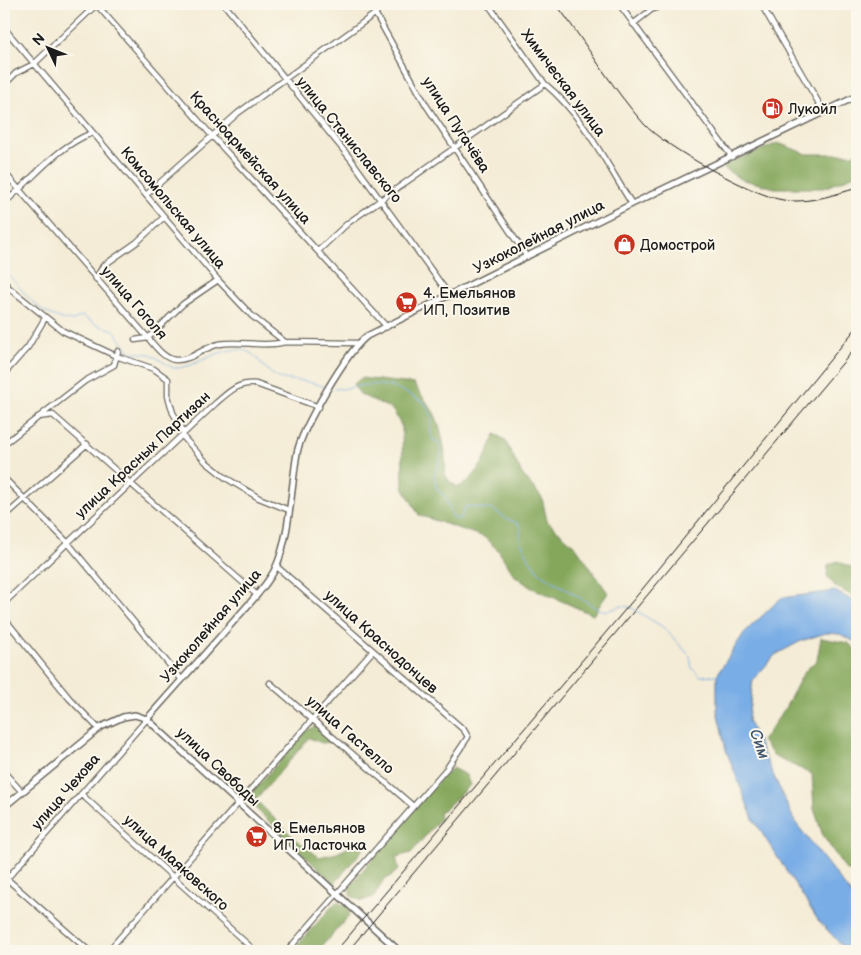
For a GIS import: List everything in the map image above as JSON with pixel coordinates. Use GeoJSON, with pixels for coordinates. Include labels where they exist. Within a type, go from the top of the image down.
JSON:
{"type":"FeatureCollection","features":[{"type":"Feature","properties":{"kind":"street"},"geometry":{"type":"LineString","coordinates":[[4,84],[16,73],[34,64],[96,4]]}},
{"type":"Feature","properties":{"kind":"street","name":"Красноармейская улица"},"geometry":{"type":"LineString","coordinates":[[96,4],[213,137],[387,327]]}},
{"type":"Feature","properties":{"kind":"street","name":"улица Станиславского"},"geometry":{"type":"LineString","coordinates":[[224,4],[382,200],[450,296]]}},
{"type":"Feature","properties":{"kind":"street","name":"улица Пугачёва"},"geometry":{"type":"LineString","coordinates":[[370,4],[415,86],[527,257]]}},
{"type":"Feature","properties":{"kind":"street","name":"Химическая улица"},"geometry":{"type":"LineString","coordinates":[[488,4],[545,84],[557,93],[580,123],[632,204]]}},
{"type":"Feature","properties":{"kind":"street"},"geometry":{"type":"LineString","coordinates":[[619,4],[732,157]]}},
{"type":"Feature","properties":{"kind":"street"},"geometry":{"type":"LineString","coordinates":[[633,24],[651,10],[665,4]]}},
{"type":"Feature","properties":{"kind":"street"},"geometry":{"type":"LineString","coordinates":[[761,4],[824,112]]}},
{"type":"Feature","properties":{"kind":"street"},"geometry":{"type":"LineString","coordinates":[[146,195],[238,113],[376,14]]}},
{"type":"Feature","properties":{"kind":"street","name":"Комсомольская улица"},"geometry":{"type":"LineString","coordinates":[[4,28],[218,280],[252,316],[285,342]]}},
{"type":"Feature","properties":{"kind":"street"},"geometry":{"type":"LineString","coordinates":[[318,251],[348,223],[545,84]]}},
{"type":"Feature","properties":{"kind":"street","name":"Узкоколейная улица"},"geometry":{"type":"LineString","coordinates":[[148,719],[257,595],[276,566],[289,510],[298,451],[326,392],[357,343],[367,336],[632,204],[857,96]]}},
{"type":"Feature","properties":{"kind":"street"},"geometry":{"type":"LineString","coordinates":[[4,203],[59,152],[80,138],[92,133]]}},
{"type":"Feature","properties":{"kind":"street","name":"улица Гоголя"},"geometry":{"type":"LineString","coordinates":[[4,172],[148,338],[168,358],[176,360],[192,356],[217,345],[237,343],[274,345],[285,342]]}},
{"type":"Feature","properties":{"kind":"street"},"geometry":{"type":"LineString","coordinates":[[96,279],[102,266],[137,242],[164,217]]}},
{"type":"Feature","properties":{"kind":"street"},"geometry":{"type":"LineString","coordinates":[[135,340],[148,338],[183,304],[218,280]]}},
{"type":"Feature","properties":{"kind":"street"},"geometry":{"type":"LineString","coordinates":[[4,281],[8,287],[63,331],[116,356],[154,369],[168,379],[168,396],[173,413],[181,426],[182,435],[206,462],[226,478],[259,498],[289,510]]}},
{"type":"Feature","properties":{"kind":"street"},"geometry":{"type":"LineString","coordinates":[[4,293],[8,287]]}},
{"type":"Feature","properties":{"kind":"street"},"geometry":{"type":"LineString","coordinates":[[4,374],[28,347],[45,318]]}},
{"type":"Feature","properties":{"kind":"street"},"geometry":{"type":"LineString","coordinates":[[285,342],[357,343]]}},
{"type":"Feature","properties":{"kind":"street"},"geometry":{"type":"LineString","coordinates":[[4,444],[85,381],[114,365],[118,351]]}},
{"type":"Feature","properties":{"kind":"street","name":"улица Красных Партизан"},"geometry":{"type":"LineString","coordinates":[[4,603],[231,390],[246,383],[256,384],[319,407]]}},
{"type":"Feature","properties":{"kind":"street"},"geometry":{"type":"LineString","coordinates":[[38,417],[53,415],[257,595]]}},
{"type":"Feature","properties":{"kind":"street"},"geometry":{"type":"LineString","coordinates":[[4,517],[87,444]]}},
{"type":"Feature","properties":{"kind":"street"},"geometry":{"type":"LineString","coordinates":[[4,478],[68,543],[182,680]]}},
{"type":"Feature","properties":{"kind":"street","name":"улица Краснодонцев"},"geometry":{"type":"LineString","coordinates":[[276,566],[372,652],[464,730],[468,737],[452,762],[413,806]]}},
{"type":"Feature","properties":{"kind":"street"},"geometry":{"type":"LineString","coordinates":[[4,618],[69,698],[99,729]]}},
{"type":"Feature","properties":{"kind":"street"},"geometry":{"type":"LineString","coordinates":[[108,951],[372,652]]}},
{"type":"Feature","properties":{"kind":"street","name":"улица Гастелло"},"geometry":{"type":"LineString","coordinates":[[270,683],[413,806]]}},
{"type":"Feature","properties":{"kind":"street"},"geometry":{"type":"LineString","coordinates":[[4,807],[99,729],[123,716],[135,715],[148,719]]}},
{"type":"Feature","properties":{"kind":"street","name":"улица Чехова"},"geometry":{"type":"LineString","coordinates":[[7,879],[148,719]]}},
{"type":"Feature","properties":{"kind":"street","name":"улица Свободы"},"geometry":{"type":"LineString","coordinates":[[148,719],[399,951]]}},
{"type":"Feature","properties":{"kind":"street"},"geometry":{"type":"LineString","coordinates":[[4,772],[22,792]]}},
{"type":"Feature","properties":{"kind":"street","name":"улица Маяковского"},"geometry":{"type":"LineString","coordinates":[[81,794],[255,951]]}},
{"type":"Feature","properties":{"kind":"street"},"geometry":{"type":"LineString","coordinates":[[287,951],[413,806]]}},
{"type":"Feature","properties":{"kind":"street"},"geometry":{"type":"LineString","coordinates":[[4,872],[7,879],[89,951]]}},
{"type":"Feature","properties":{"kind":"green space"},"geometry":{"type":"Polygon","coordinates":[[[778,143],[807,154],[857,154],[857,174],[824,188],[775,188],[740,179],[721,166],[778,143]]]}},
{"type":"Feature","properties":{"kind":"green space"},"geometry":{"type":"Polygon","coordinates":[[[361,378],[414,384],[437,419],[443,443],[445,474],[449,481],[458,487],[472,478],[477,472],[495,434],[505,440],[522,474],[542,498],[547,521],[576,547],[608,593],[593,615],[530,587],[514,575],[498,550],[484,537],[419,515],[403,487],[402,427],[392,409],[361,395],[353,385],[361,378]]]}},
{"type":"Feature","properties":{"kind":"green space"},"geometry":{"type":"Polygon","coordinates":[[[838,561],[857,570],[857,598],[836,587],[827,576],[828,565],[838,561]]]}},
{"type":"Feature","properties":{"kind":"green space"},"geometry":{"type":"Polygon","coordinates":[[[821,638],[848,643],[857,650],[857,874],[846,870],[823,836],[814,809],[812,774],[775,757],[762,741],[784,710],[804,672],[817,660],[821,638]]]}},
{"type":"Feature","properties":{"kind":"green space"},"geometry":{"type":"Polygon","coordinates":[[[316,726],[331,742],[322,743],[309,738],[256,800],[294,838],[319,857],[337,853],[357,843],[365,847],[334,884],[246,799],[307,730],[316,726]]]}},
{"type":"Feature","properties":{"kind":"green space"},"geometry":{"type":"Polygon","coordinates":[[[452,768],[466,775],[470,785],[445,809],[439,812],[440,819],[411,853],[396,857],[399,870],[382,882],[375,896],[362,901],[351,896],[349,887],[432,788],[452,768]]]}},
{"type":"Feature","properties":{"kind":"green space"},"geometry":{"type":"Polygon","coordinates":[[[336,902],[347,906],[350,915],[322,946],[321,951],[292,951],[336,902]]]}},
{"type":"Feature","properties":{"kind":"water","name":"Сим"},"geometry":{"type":"Polygon","coordinates":[[[835,591],[857,603],[857,643],[840,634],[826,633],[801,641],[775,655],[753,680],[748,720],[795,822],[857,902],[857,951],[847,951],[818,920],[753,819],[726,750],[717,710],[717,675],[744,633],[781,598],[835,591]]]}},
{"type":"Feature","properties":{"kind":"waterway"},"geometry":{"type":"LineString","coordinates":[[4,270],[33,302],[49,314],[72,321],[82,316],[97,325],[114,330],[130,352],[150,354],[173,368],[190,365],[224,352],[243,350],[256,357],[271,373],[279,378],[304,381],[326,387]]}},
{"type":"Feature","properties":{"kind":"waterway"},"geometry":{"type":"LineString","coordinates":[[330,388],[340,389],[366,385],[383,385],[404,392],[425,403],[432,417],[430,429],[433,440],[438,442],[442,453],[434,476],[437,489],[444,496],[454,519],[460,519],[466,506],[494,510],[505,518],[517,523],[521,528],[520,540],[529,559],[540,573],[598,609],[607,611],[621,606],[630,607],[663,627],[690,656],[692,668],[700,676],[717,675]]}},
{"type":"Feature","properties":{"kind":"railway"},"geometry":{"type":"LineString","coordinates":[[556,4],[644,124],[670,145],[689,157],[752,190],[783,200],[811,200],[857,188]]}},
{"type":"Feature","properties":{"kind":"railway"},"geometry":{"type":"LineString","coordinates":[[336,951],[635,598],[857,327]]}},
{"type":"Feature","properties":{"kind":"railway"},"geometry":{"type":"LineString","coordinates":[[348,951],[857,346]]}},
{"type":"Feature","properties":{"kind":"place","name":"Лукойл"},"geometry":{"type":"Point","coordinates":[772,109]}},
{"type":"Feature","properties":{"kind":"place","name":"Домострой"},"geometry":{"type":"Point","coordinates":[624,245]}},
{"type":"Feature","properties":{"kind":"place","name":"4. Емельянов ИП, Позитив"},"geometry":{"type":"Point","coordinates":[407,302]}},
{"type":"Feature","properties":{"kind":"place","name":"8. Емельянов ИП, Ласточка"},"geometry":{"type":"Point","coordinates":[257,837]}}]}
